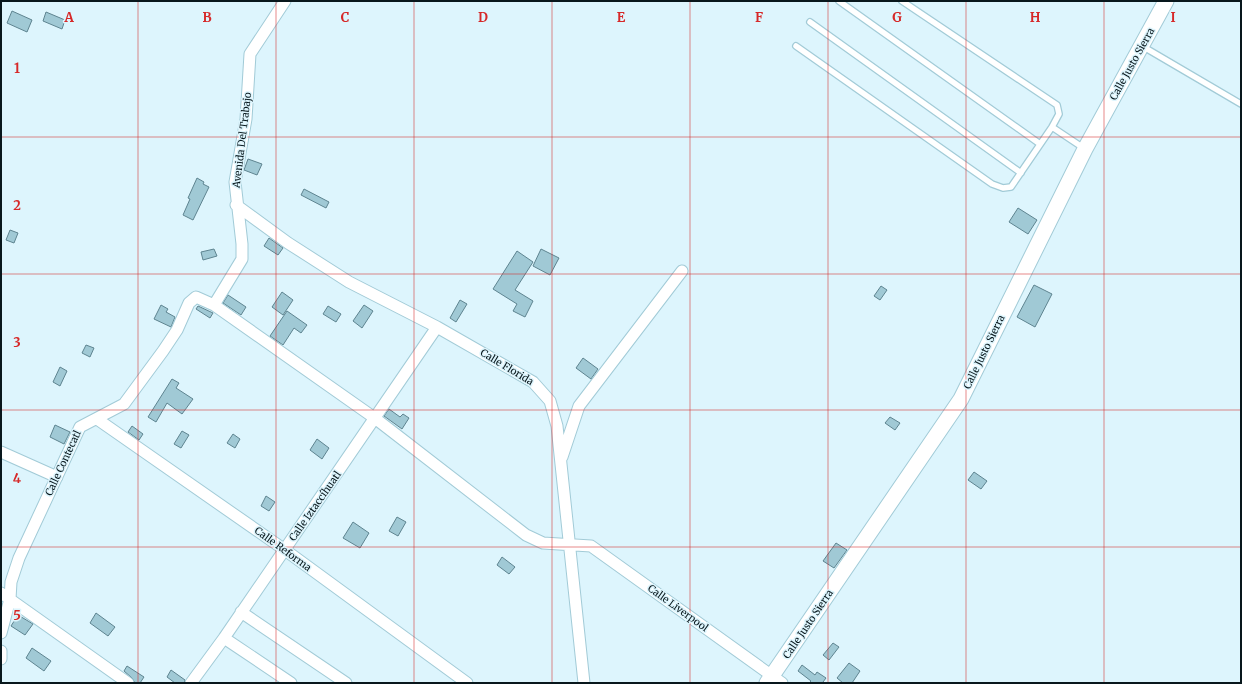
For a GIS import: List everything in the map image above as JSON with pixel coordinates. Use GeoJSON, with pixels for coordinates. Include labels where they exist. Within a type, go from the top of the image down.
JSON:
{"type":"FeatureCollection","features":[{"type":"Feature","properties":{"kind":"street","name":"Avenida Del Trabajo"},"geometry":{"type":"LineString","coordinates":[[214,305],[242,259],[242,244],[236,205],[235,182],[246,119],[250,54],[284,1]]}},
{"type":"Feature","properties":{"kind":"street","name":"Calle Justo Sierra"},"geometry":{"type":"LineString","coordinates":[[774,681],[961,399],[1085,149],[1166,1]]}},
{"type":"Feature","properties":{"kind":"street","name":"Calle Florida"},"geometry":{"type":"LineString","coordinates":[[236,205],[288,243],[349,282],[437,327],[533,382],[550,401],[558,426],[584,683]]}},
{"type":"Feature","properties":{"kind":"street"},"geometry":{"type":"LineString","coordinates":[[561,462],[579,406],[682,271]]}},
{"type":"Feature","properties":{"kind":"street","name":"Calle Liverpool"},"geometry":{"type":"LineString","coordinates":[[196,297],[214,305],[376,418],[526,535],[543,543],[591,546],[600,551],[774,681]]}},
{"type":"Feature","properties":{"kind":"street","name":"Calle Contecatl"},"geometry":{"type":"LineString","coordinates":[[1,633],[6,596],[19,558],[80,427],[124,404],[163,351],[177,330],[189,303],[196,297]]}},
{"type":"Feature","properties":{"kind":"street","name":"Calle Iztaccíhuatl"},"geometry":{"type":"LineString","coordinates":[[191,683],[285,550],[437,327]]}},
{"type":"Feature","properties":{"kind":"street","name":"Calle Reforma"},"geometry":{"type":"LineString","coordinates":[[98,418],[285,550],[467,683]]}},
{"type":"Feature","properties":{"kind":"street"},"geometry":{"type":"LineString","coordinates":[[1,452],[57,477]]}},
{"type":"Feature","properties":{"kind":"street"},"geometry":{"type":"LineString","coordinates":[[6,596],[128,683]]}},
{"type":"Feature","properties":{"kind":"street"},"geometry":{"type":"LineString","coordinates":[[241,612],[346,683]]}},
{"type":"Feature","properties":{"kind":"street"},"geometry":{"type":"LineString","coordinates":[[224,638],[291,683]]}},
{"type":"Feature","properties":{"kind":"street"},"geometry":{"type":"LineString","coordinates":[[1,651],[1,658]]}},
{"type":"Feature","properties":{"kind":"lane"},"geometry":{"type":"LineString","coordinates":[[839,1],[1040,144]]}},
{"type":"Feature","properties":{"kind":"lane"},"geometry":{"type":"LineString","coordinates":[[796,46],[992,184],[1003,188],[1011,187],[1052,127],[1059,114],[1057,105],[902,1]]}},
{"type":"Feature","properties":{"kind":"lane"},"geometry":{"type":"LineString","coordinates":[[810,22],[1021,173]]}},
{"type":"Feature","properties":{"kind":"lane"},"geometry":{"type":"LineString","coordinates":[[1141,46],[1241,104]]}},
{"type":"Feature","properties":{"kind":"lane"},"geometry":{"type":"LineString","coordinates":[[1052,127],[1085,149]]}},
{"type":"Feature","properties":{"kind":"building"},"geometry":{"type":"Polygon","coordinates":[[[12,11],[32,20],[27,32],[7,23],[12,11]]]}},
{"type":"Feature","properties":{"kind":"building"},"geometry":{"type":"Polygon","coordinates":[[[46,12],[65,20],[62,29],[43,21],[46,12]]]}},
{"type":"Feature","properties":{"kind":"building"},"geometry":{"type":"Polygon","coordinates":[[[248,159],[262,164],[257,175],[244,170],[248,159]]]}},
{"type":"Feature","properties":{"kind":"building"},"geometry":{"type":"Polygon","coordinates":[[[197,178],[209,187],[193,220],[183,215],[190,199],[188,198],[197,178]]]}},
{"type":"Feature","properties":{"kind":"building"},"geometry":{"type":"Polygon","coordinates":[[[304,189],[329,202],[326,208],[301,195],[304,189]]]}},
{"type":"Feature","properties":{"kind":"building"},"geometry":{"type":"Polygon","coordinates":[[[1018,208],[1037,220],[1028,234],[1009,222],[1018,208]]]}},
{"type":"Feature","properties":{"kind":"building"},"geometry":{"type":"Polygon","coordinates":[[[10,230],[18,233],[14,243],[6,240],[10,230]]]}},
{"type":"Feature","properties":{"kind":"building"},"geometry":{"type":"Polygon","coordinates":[[[269,238],[283,248],[278,255],[264,246],[269,238]]]}},
{"type":"Feature","properties":{"kind":"building"},"geometry":{"type":"Polygon","coordinates":[[[214,249],[217,256],[203,260],[201,252],[214,249]]]}},
{"type":"Feature","properties":{"kind":"building"},"geometry":{"type":"Polygon","coordinates":[[[541,249],[559,258],[550,275],[533,266],[541,249]]]}},
{"type":"Feature","properties":{"kind":"building"},"geometry":{"type":"Polygon","coordinates":[[[517,251],[533,262],[515,290],[533,301],[525,317],[513,311],[517,304],[493,289],[517,251]]]}},
{"type":"Feature","properties":{"kind":"building"},"geometry":{"type":"Polygon","coordinates":[[[1034,285],[1052,294],[1035,327],[1017,317],[1034,285]]]}},
{"type":"Feature","properties":{"kind":"building"},"geometry":{"type":"Polygon","coordinates":[[[881,286],[887,290],[880,300],[874,296],[881,286]]]}},
{"type":"Feature","properties":{"kind":"building"},"geometry":{"type":"Polygon","coordinates":[[[282,292],[293,300],[283,315],[272,307],[282,292]]]}},
{"type":"Feature","properties":{"kind":"building"},"geometry":{"type":"Polygon","coordinates":[[[228,295],[246,307],[241,315],[223,303],[228,295]]]}},
{"type":"Feature","properties":{"kind":"building"},"geometry":{"type":"Polygon","coordinates":[[[460,300],[467,304],[456,322],[450,318],[460,300]]]}},
{"type":"Feature","properties":{"kind":"building"},"geometry":{"type":"Polygon","coordinates":[[[161,305],[168,309],[166,312],[175,317],[171,327],[154,319],[161,305]]]}},
{"type":"Feature","properties":{"kind":"building"},"geometry":{"type":"Polygon","coordinates":[[[364,305],[373,311],[362,328],[353,321],[364,305]]]}},
{"type":"Feature","properties":{"kind":"building"},"geometry":{"type":"Polygon","coordinates":[[[198,306],[213,313],[210,318],[196,309],[198,306]]]}},
{"type":"Feature","properties":{"kind":"building"},"geometry":{"type":"Polygon","coordinates":[[[328,306],[341,314],[336,322],[323,314],[328,306]]]}},
{"type":"Feature","properties":{"kind":"building"},"geometry":{"type":"Polygon","coordinates":[[[287,311],[307,325],[301,333],[294,328],[283,345],[270,336],[287,311]]]}},
{"type":"Feature","properties":{"kind":"building"},"geometry":{"type":"Polygon","coordinates":[[[86,345],[94,348],[90,357],[82,353],[86,345]]]}},
{"type":"Feature","properties":{"kind":"building"},"geometry":{"type":"Polygon","coordinates":[[[583,358],[598,369],[591,379],[576,368],[583,358]]]}},
{"type":"Feature","properties":{"kind":"building"},"geometry":{"type":"Polygon","coordinates":[[[60,367],[67,371],[60,386],[53,382],[60,367]]]}},
{"type":"Feature","properties":{"kind":"building"},"geometry":{"type":"Polygon","coordinates":[[[172,379],[179,383],[176,388],[193,399],[182,414],[167,403],[156,422],[148,417],[172,379]]]}},
{"type":"Feature","properties":{"kind":"building"},"geometry":{"type":"Polygon","coordinates":[[[389,409],[400,417],[403,414],[409,418],[402,429],[384,416],[389,409]]]}},
{"type":"Feature","properties":{"kind":"building"},"geometry":{"type":"Polygon","coordinates":[[[890,417],[900,423],[895,430],[885,423],[890,417]]]}},
{"type":"Feature","properties":{"kind":"building"},"geometry":{"type":"Polygon","coordinates":[[[55,425],[70,432],[64,444],[50,437],[55,425]]]}},
{"type":"Feature","properties":{"kind":"building"},"geometry":{"type":"Polygon","coordinates":[[[132,426],[143,434],[139,440],[128,432],[132,426]]]}},
{"type":"Feature","properties":{"kind":"building"},"geometry":{"type":"Polygon","coordinates":[[[182,431],[189,435],[181,448],[174,444],[182,431]]]}},
{"type":"Feature","properties":{"kind":"building"},"geometry":{"type":"Polygon","coordinates":[[[233,434],[240,439],[235,448],[227,443],[233,434]]]}},
{"type":"Feature","properties":{"kind":"building"},"geometry":{"type":"Polygon","coordinates":[[[317,439],[329,448],[322,459],[310,450],[317,439]]]}},
{"type":"Feature","properties":{"kind":"building"},"geometry":{"type":"Polygon","coordinates":[[[974,472],[987,481],[981,489],[968,480],[974,472]]]}},
{"type":"Feature","properties":{"kind":"building"},"geometry":{"type":"Polygon","coordinates":[[[266,496],[275,502],[269,511],[261,506],[266,496]]]}},
{"type":"Feature","properties":{"kind":"building"},"geometry":{"type":"Polygon","coordinates":[[[397,517],[406,522],[398,536],[389,531],[397,517]]]}},
{"type":"Feature","properties":{"kind":"building"},"geometry":{"type":"Polygon","coordinates":[[[353,522],[369,533],[360,548],[343,538],[353,522]]]}},
{"type":"Feature","properties":{"kind":"building"},"geometry":{"type":"Polygon","coordinates":[[[836,543],[847,550],[834,568],[823,561],[836,543]]]}},
{"type":"Feature","properties":{"kind":"building"},"geometry":{"type":"Polygon","coordinates":[[[502,557],[515,567],[509,574],[497,565],[502,557]]]}},
{"type":"Feature","properties":{"kind":"building"},"geometry":{"type":"Polygon","coordinates":[[[96,613],[115,627],[108,636],[90,623],[96,613]]]}},
{"type":"Feature","properties":{"kind":"building"},"geometry":{"type":"Polygon","coordinates":[[[18,615],[33,624],[25,635],[11,626],[18,615]]]}},
{"type":"Feature","properties":{"kind":"building"},"geometry":{"type":"Polygon","coordinates":[[[833,643],[839,647],[829,660],[823,655],[833,643]]]}},
{"type":"Feature","properties":{"kind":"building"},"geometry":{"type":"Polygon","coordinates":[[[32,648],[51,661],[44,671],[26,658],[32,648]]]}},
{"type":"Feature","properties":{"kind":"building"},"geometry":{"type":"Polygon","coordinates":[[[849,663],[860,671],[852,683],[843,683],[837,678],[849,663]]]}},
{"type":"Feature","properties":{"kind":"building"},"geometry":{"type":"Polygon","coordinates":[[[802,665],[815,675],[817,672],[826,678],[823,682],[825,683],[809,683],[811,681],[798,671],[802,665]]]}},
{"type":"Feature","properties":{"kind":"building"},"geometry":{"type":"Polygon","coordinates":[[[127,666],[144,677],[140,683],[135,683],[124,671],[127,666]]]}},
{"type":"Feature","properties":{"kind":"building"},"geometry":{"type":"Polygon","coordinates":[[[171,670],[185,680],[184,683],[175,683],[167,677],[171,670]]]}}]}
